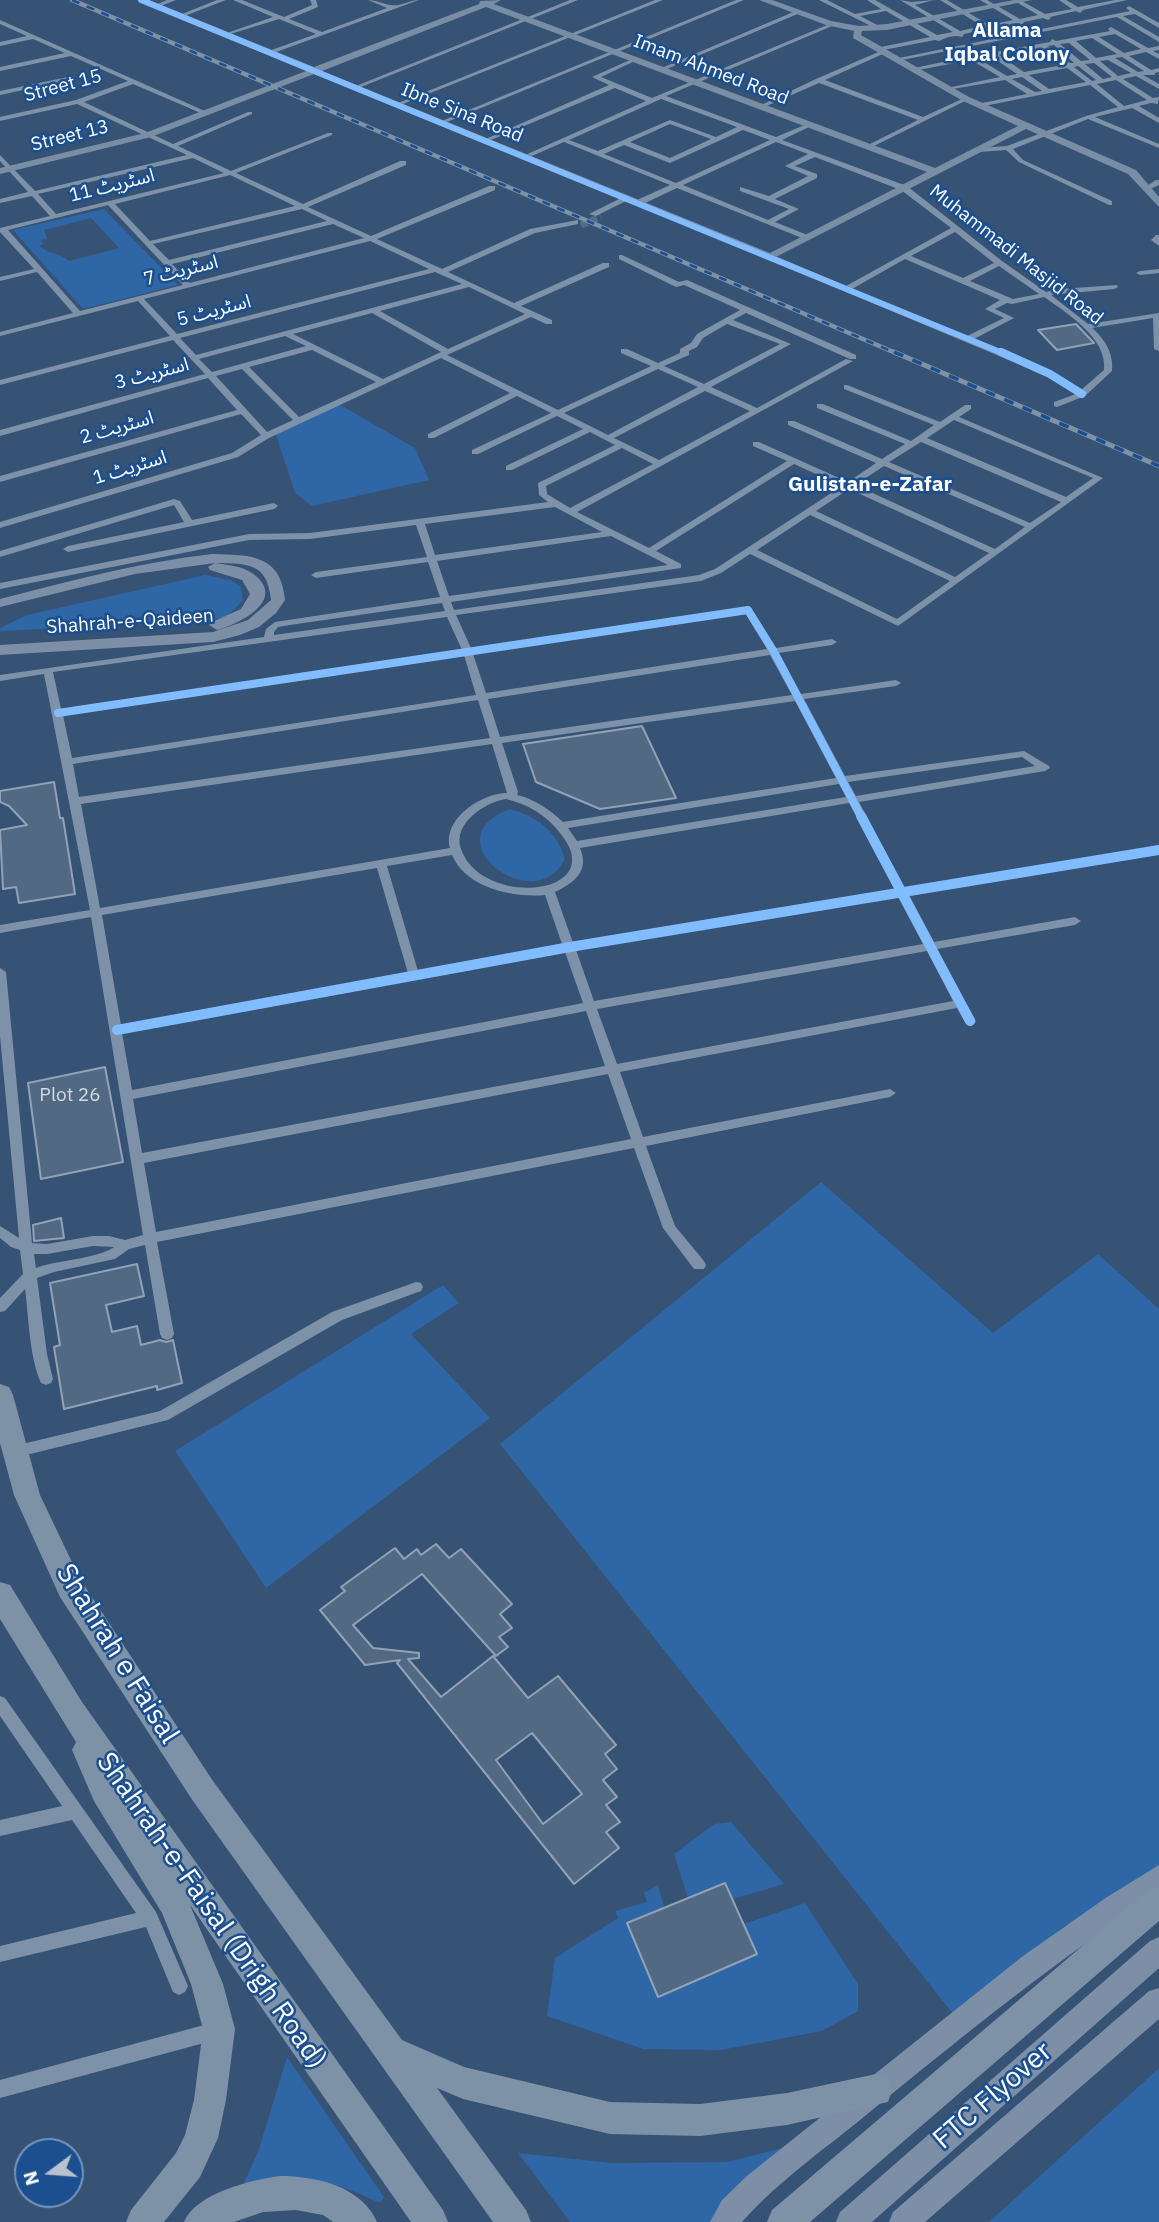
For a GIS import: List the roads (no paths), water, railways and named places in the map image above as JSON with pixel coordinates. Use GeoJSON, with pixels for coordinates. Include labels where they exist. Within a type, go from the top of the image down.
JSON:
{"type":"FeatureCollection","features":[{"type":"Feature","properties":{"kind":"highway","name":"Shahrah e Faisal"},"geometry":{"type":"LineString","coordinates":[[0,1395],[27,1495],[70,1588],[203,1791],[392,2052]]}},
{"type":"Feature","properties":{"kind":"highway","name":"Shahrah-e-Faisal (Drigh Road)"},"geometry":{"type":"LineString","coordinates":[[0,1594],[72,1712],[431,2222]]}},
{"type":"Feature","properties":{"kind":"highway"},"geometry":{"type":"LineString","coordinates":[[72,1712],[104,1791],[173,1902],[207,1984],[219,2029],[209,2100],[195,2154],[143,2222]]}},
{"type":"Feature","properties":{"kind":"highway"},"geometry":{"type":"LineString","coordinates":[[784,2222],[1111,1945],[1159,1901]]}},
{"type":"Feature","properties":{"kind":"highway"},"geometry":{"type":"LineString","coordinates":[[392,2052],[463,2083],[610,2119],[700,2120],[787,2109],[876,2090]]}},
{"type":"Feature","properties":{"kind":"highway"},"geometry":{"type":"LineString","coordinates":[[392,2052],[514,2222]]}},
{"type":"Feature","properties":{"kind":"highway"},"geometry":{"type":"LineString","coordinates":[[201,2222],[229,2205],[289,2190],[330,2200],[360,2222]]}},
{"type":"Feature","properties":{"kind":"main road","name":"Shahrah-e-Qaideen"},"geometry":{"type":"LineString","coordinates":[[0,603],[175,562],[227,557],[245,559],[264,566],[273,576],[278,600],[261,620],[231,634],[181,640],[0,650]]}},
{"type":"Feature","properties":{"kind":"main road","name":"Shahrah-e-Qaideen"},"geometry":{"type":"LineString","coordinates":[[0,617],[52,601],[212,567],[233,569],[248,575],[255,584],[257,597],[253,607],[240,617],[210,626],[0,640]]}},
{"type":"Feature","properties":{"kind":"main road"},"geometry":{"type":"LineString","coordinates":[[724,2222],[761,2184],[936,2039],[1097,1916],[1159,1878]]}},
{"type":"Feature","properties":{"kind":"main road","name":"FTC Flyover"},"geometry":{"type":"LineString","coordinates":[[850,2222],[1159,1950]]}},
{"type":"Feature","properties":{"kind":"main road"},"geometry":{"type":"LineString","coordinates":[[903,2222],[1159,2001]]}},
{"type":"Feature","properties":{"kind":"main road"},"geometry":{"type":"LineString","coordinates":[[387,2163],[412,2222]]}},
{"type":"Feature","properties":{"kind":"street","name":"Ibne Sina Road"},"geometry":{"type":"LineString","coordinates":[[141,0],[770,257]]}},
{"type":"Feature","properties":{"kind":"street"},"geometry":{"type":"LineString","coordinates":[[156,6],[173,0]]}},
{"type":"Feature","properties":{"kind":"street"},"geometry":{"type":"LineString","coordinates":[[180,16],[223,0]]}},
{"type":"Feature","properties":{"kind":"street"},"geometry":{"type":"LineString","coordinates":[[236,0],[322,34]]}},
{"type":"Feature","properties":{"kind":"street"},"geometry":{"type":"LineString","coordinates":[[226,35],[316,6],[313,0]]}},
{"type":"Feature","properties":{"kind":"street"},"geometry":{"type":"LineString","coordinates":[[371,0],[393,8]]}},
{"type":"Feature","properties":{"kind":"street"},"geometry":{"type":"LineString","coordinates":[[268,53],[416,0]]}},
{"type":"Feature","properties":{"kind":"street","name":"Imam Ahmed Road"},"geometry":{"type":"LineString","coordinates":[[474,0],[935,172]]}},
{"type":"Feature","properties":{"kind":"street","name":"Street 13"},"geometry":{"type":"LineString","coordinates":[[5,170],[148,135],[497,0]]}},
{"type":"Feature","properties":{"kind":"street"},"geometry":{"type":"LineString","coordinates":[[354,88],[575,0]]}},
{"type":"Feature","properties":{"kind":"street"},"geometry":{"type":"LineString","coordinates":[[396,105],[660,0]]}},
{"type":"Feature","properties":{"kind":"street"},"geometry":{"type":"LineString","coordinates":[[440,123],[741,0]]}},
{"type":"Feature","properties":{"kind":"street"},"geometry":{"type":"LineString","coordinates":[[763,0],[834,24],[859,29],[935,19],[1025,1],[1084,39]]}},
{"type":"Feature","properties":{"kind":"street"},"geometry":{"type":"LineString","coordinates":[[822,0],[879,28]]}},
{"type":"Feature","properties":{"kind":"street"},"geometry":{"type":"LineString","coordinates":[[870,0],[1033,94]]}},
{"type":"Feature","properties":{"kind":"street"},"geometry":{"type":"LineString","coordinates":[[857,15],[907,2],[931,0]]}},
{"type":"Feature","properties":{"kind":"street"},"geometry":{"type":"LineString","coordinates":[[943,0],[1024,49]]}},
{"type":"Feature","properties":{"kind":"street"},"geometry":{"type":"LineString","coordinates":[[983,0],[1057,44],[1101,81]]}},
{"type":"Feature","properties":{"kind":"street"},"geometry":{"type":"LineString","coordinates":[[1062,0],[1159,57]]}},
{"type":"Feature","properties":{"kind":"street"},"geometry":{"type":"LineString","coordinates":[[1090,0],[1159,40]]}},
{"type":"Feature","properties":{"kind":"street"},"geometry":{"type":"LineString","coordinates":[[760,107],[881,50],[937,37],[1118,1],[1159,26]]}},
{"type":"Feature","properties":{"kind":"street"},"geometry":{"type":"LineString","coordinates":[[907,2],[992,53],[1047,91]]}},
{"type":"Feature","properties":{"kind":"street"},"geometry":{"type":"LineString","coordinates":[[660,70],[798,12]]}},
{"type":"Feature","properties":{"kind":"street"},"geometry":{"type":"LineString","coordinates":[[897,59],[1135,12]]}},
{"type":"Feature","properties":{"kind":"street"},"geometry":{"type":"LineString","coordinates":[[0,22],[205,113]]}},
{"type":"Feature","properties":{"kind":"street"},"geometry":{"type":"LineString","coordinates":[[525,158],[693,82],[834,24]]}},
{"type":"Feature","properties":{"kind":"street"},"geometry":{"type":"LineString","coordinates":[[859,29],[856,36],[967,99],[1132,172],[1157,200]]}},
{"type":"Feature","properties":{"kind":"street"},"geometry":{"type":"LineString","coordinates":[[913,69],[1117,32]]}},
{"type":"Feature","properties":{"kind":"street"},"geometry":{"type":"LineString","coordinates":[[0,44],[34,37]]}},
{"type":"Feature","properties":{"kind":"street"},"geometry":{"type":"LineString","coordinates":[[1094,37],[1159,78]]}},
{"type":"Feature","properties":{"kind":"street"},"geometry":{"type":"LineString","coordinates":[[1071,41],[1117,78],[1157,101]]}},
{"type":"Feature","properties":{"kind":"street"},"geometry":{"type":"LineString","coordinates":[[1042,46],[1087,83],[1122,107]]}},
{"type":"Feature","properties":{"kind":"street"},"geometry":{"type":"LineString","coordinates":[[949,89],[1159,48]]}},
{"type":"Feature","properties":{"kind":"street"},"geometry":{"type":"LineString","coordinates":[[0,69],[72,54]]}},
{"type":"Feature","properties":{"kind":"street"},"geometry":{"type":"LineString","coordinates":[[1110,58],[1159,87]]}},
{"type":"Feature","properties":{"kind":"street"},"geometry":{"type":"LineString","coordinates":[[634,60],[595,77],[653,101]]}},
{"type":"Feature","properties":{"kind":"street"},"geometry":{"type":"LineString","coordinates":[[979,105],[1159,69]]}},
{"type":"Feature","properties":{"kind":"street"},"geometry":{"type":"LineString","coordinates":[[0,93],[73,78]]}},
{"type":"Feature","properties":{"kind":"street"},"geometry":{"type":"LineString","coordinates":[[818,80],[921,119]]}},
{"type":"Feature","properties":{"kind":"street","name":"Street 15"},"geometry":{"type":"LineString","coordinates":[[0,119],[78,102],[134,81]]}},
{"type":"Feature","properties":{"kind":"street"},"geometry":{"type":"LineString","coordinates":[[484,141],[615,85]]}},
{"type":"Feature","properties":{"kind":"street","name":"Muhammadi Masjid Road"},"geometry":{"type":"LineString","coordinates":[[662,97],[904,188],[999,263],[1045,295],[1100,339],[1110,362],[1108,371],[1082,394],[1057,404]]}},
{"type":"Feature","properties":{"kind":"street"},"geometry":{"type":"LineString","coordinates":[[868,147],[967,99]]}},
{"type":"Feature","properties":{"kind":"street"},"geometry":{"type":"LineString","coordinates":[[979,150],[1008,148],[1088,117],[1157,101]]}},
{"type":"Feature","properties":{"kind":"street"},"geometry":{"type":"LineString","coordinates":[[78,102],[548,322]]}},
{"type":"Feature","properties":{"kind":"street"},"geometry":{"type":"LineString","coordinates":[[1132,105],[1158,125]]}},
{"type":"Feature","properties":{"kind":"street"},"geometry":{"type":"LineString","coordinates":[[173,146],[250,113]]}},
{"type":"Feature","properties":{"kind":"street"},"geometry":{"type":"LineString","coordinates":[[1088,117],[1159,146]]}},
{"type":"Feature","properties":{"kind":"street"},"geometry":{"type":"LineString","coordinates":[[597,154],[670,122],[716,139]]}},
{"type":"Feature","properties":{"kind":"street"},"geometry":{"type":"LineString","coordinates":[[597,215],[677,186],[808,125]]}},
{"type":"Feature","properties":{"kind":"street"},"geometry":{"type":"LineString","coordinates":[[770,257],[1027,125]]}},
{"type":"Feature","properties":{"kind":"street"},"geometry":{"type":"LineString","coordinates":[[624,142],[670,161],[743,127]]}},
{"type":"Feature","properties":{"kind":"street"},"geometry":{"type":"LineString","coordinates":[[1133,136],[1145,131]]}},
{"type":"Feature","properties":{"kind":"street","name":"اسٹریٹ 11"},"geometry":{"type":"LineString","coordinates":[[1,230],[231,173],[330,134]]}},
{"type":"Feature","properties":{"kind":"street"},"geometry":{"type":"LineString","coordinates":[[564,140],[807,239]]}},
{"type":"Feature","properties":{"kind":"street"},"geometry":{"type":"LineString","coordinates":[[1008,148],[1021,161],[1109,204]]}},
{"type":"Feature","properties":{"kind":"street"},"geometry":{"type":"LineString","coordinates":[[769,199],[814,176],[789,166],[815,154]]}},
{"type":"Feature","properties":{"kind":"street"},"geometry":{"type":"LineString","coordinates":[[0,201],[193,156]]}},
{"type":"Feature","properties":{"kind":"street"},"geometry":{"type":"LineString","coordinates":[[0,157],[5,170],[33,193],[55,217]]}},
{"type":"Feature","properties":{"kind":"street"},"geometry":{"type":"LineString","coordinates":[[149,243],[302,207],[403,163]]}},
{"type":"Feature","properties":{"kind":"street"},"geometry":{"type":"LineString","coordinates":[[1146,189],[1159,182]]}},
{"type":"Feature","properties":{"kind":"street","name":"اسٹریٹ 7"},"geometry":{"type":"LineString","coordinates":[[0,334],[370,239],[492,188]]}},
{"type":"Feature","properties":{"kind":"street"},"geometry":{"type":"LineString","coordinates":[[743,189],[795,209],[768,223]]}},
{"type":"Feature","properties":{"kind":"street"},"geometry":{"type":"LineString","coordinates":[[110,203],[189,286]]}},
{"type":"Feature","properties":{"kind":"street"},"geometry":{"type":"LineString","coordinates":[[168,263],[333,222]]}},
{"type":"Feature","properties":{"kind":"street"},"geometry":{"type":"LineString","coordinates":[[439,271],[533,231],[578,224]]}},
{"type":"Feature","properties":{"kind":"street"},"geometry":{"type":"LineString","coordinates":[[846,289],[955,229]]}},
{"type":"Feature","properties":{"kind":"street"},"geometry":{"type":"LineString","coordinates":[[1,230],[78,314]]}},
{"type":"Feature","properties":{"kind":"street"},"geometry":{"type":"LineString","coordinates":[[1159,232],[1155,240],[1159,244]]}},
{"type":"Feature","properties":{"kind":"street"},"geometry":{"type":"LineString","coordinates":[[904,256],[1006,300],[1021,301],[1069,290],[1114,287]]}},
{"type":"Feature","properties":{"kind":"street"},"geometry":{"type":"LineString","coordinates":[[570,512],[851,359],[684,282],[679,285],[622,257]]}},
{"type":"Feature","properties":{"kind":"street"},"geometry":{"type":"LineString","coordinates":[[770,257],[1050,374],[1082,394]]}},
{"type":"Feature","properties":{"kind":"street"},"geometry":{"type":"LineString","coordinates":[[964,281],[999,263]]}},
{"type":"Feature","properties":{"kind":"street"},"geometry":{"type":"LineString","coordinates":[[514,306],[606,265]]}},
{"type":"Feature","properties":{"kind":"street"},"geometry":{"type":"LineString","coordinates":[[0,279],[38,270]]}},
{"type":"Feature","properties":{"kind":"street","name":"اسٹریٹ 5"},"geometry":{"type":"LineString","coordinates":[[0,383],[439,271]]}},
{"type":"Feature","properties":{"kind":"street"},"geometry":{"type":"LineString","coordinates":[[1140,273],[1159,271]]}},
{"type":"Feature","properties":{"kind":"street"},"geometry":{"type":"LineString","coordinates":[[193,358],[469,285]]}},
{"type":"Feature","properties":{"kind":"street"},"geometry":{"type":"LineString","coordinates":[[139,298],[266,436]]}},
{"type":"Feature","properties":{"kind":"street"},"geometry":{"type":"LineString","coordinates":[[968,339],[1010,318],[989,309],[1006,300]]}},
{"type":"Feature","properties":{"kind":"street"},"geometry":{"type":"LineString","coordinates":[[373,310],[444,354],[660,464]]}},
{"type":"Feature","properties":{"kind":"street"},"geometry":{"type":"LineString","coordinates":[[475,452],[555,412],[686,353],[683,351],[694,345],[700,336],[745,310]]}},
{"type":"Feature","properties":{"kind":"street","name":"اسٹریٹ 1"},"geometry":{"type":"LineString","coordinates":[[0,525],[235,455],[266,436],[530,314]]}},
{"type":"Feature","properties":{"kind":"street"},"geometry":{"type":"LineString","coordinates":[[1086,327],[1159,316]]}},
{"type":"Feature","properties":{"kind":"street"},"geometry":{"type":"LineString","coordinates":[[1158,349],[1156,320],[1159,316]]}},
{"type":"Feature","properties":{"kind":"street"},"geometry":{"type":"LineString","coordinates":[[608,438],[787,344],[728,321]]}},
{"type":"Feature","properties":{"kind":"street"},"geometry":{"type":"LineString","coordinates":[[285,333],[383,382]]}},
{"type":"Feature","properties":{"kind":"street","name":"اسٹریٹ 3"},"geometry":{"type":"LineString","coordinates":[[0,433],[313,347]]}},
{"type":"Feature","properties":{"kind":"street"},"geometry":{"type":"LineString","coordinates":[[624,351],[757,411]]}},
{"type":"Feature","properties":{"kind":"street"},"geometry":{"type":"LineString","coordinates":[[243,366],[298,421]]}},
{"type":"Feature","properties":{"kind":"street"},"geometry":{"type":"LineString","coordinates":[[848,387],[941,425]]}},
{"type":"Feature","properties":{"kind":"street"},"geometry":{"type":"LineString","coordinates":[[431,436],[517,393]]}},
{"type":"Feature","properties":{"kind":"street"},"geometry":{"type":"LineString","coordinates":[[820,405],[1067,501]]}},
{"type":"Feature","properties":{"kind":"street"},"geometry":{"type":"LineString","coordinates":[[0,678],[701,578],[718,571],[968,407]]}},
{"type":"Feature","properties":{"kind":"street","name":"اسٹریٹ 2"},"geometry":{"type":"LineString","coordinates":[[0,479],[243,411]]}},
{"type":"Feature","properties":{"kind":"street"},"geometry":{"type":"LineString","coordinates":[[750,550],[898,623],[1099,478],[953,417]]}},
{"type":"Feature","properties":{"kind":"street"},"geometry":{"type":"LineString","coordinates":[[790,423],[1031,527]]}},
{"type":"Feature","properties":{"kind":"street"},"geometry":{"type":"LineString","coordinates":[[509,468],[590,429]]}},
{"type":"Feature","properties":{"kind":"street"},"geometry":{"type":"LineString","coordinates":[[756,444],[995,552]]}},
{"type":"Feature","properties":{"kind":"street"},"geometry":{"type":"LineString","coordinates":[[622,445],[541,485],[543,495],[570,512],[701,578]]}},
{"type":"Feature","properties":{"kind":"street"},"geometry":{"type":"LineString","coordinates":[[649,552],[793,461]]}},
{"type":"Feature","properties":{"kind":"street"},"geometry":{"type":"LineString","coordinates":[[0,554],[174,502],[189,523]]}},
{"type":"Feature","properties":{"kind":"street"},"geometry":{"type":"LineString","coordinates":[[0,586],[249,537],[310,536],[555,504]]}},
{"type":"Feature","properties":{"kind":"street"},"geometry":{"type":"LineString","coordinates":[[68,549],[274,506]]}},
{"type":"Feature","properties":{"kind":"street"},"geometry":{"type":"LineString","coordinates":[[809,511],[956,581]]}},
{"type":"Feature","properties":{"kind":"street"},"geometry":{"type":"LineString","coordinates":[[420,523],[445,599],[483,696],[512,796]]}},
{"type":"Feature","properties":{"kind":"street"},"geometry":{"type":"LineString","coordinates":[[316,575],[612,533]]}},
{"type":"Feature","properties":{"kind":"street"},"geometry":{"type":"LineString","coordinates":[[269,638],[269,631],[275,625],[290,622],[678,566]]}},
{"type":"Feature","properties":{"kind":"street"},"geometry":{"type":"LineString","coordinates":[[58,713],[748,610],[774,652],[971,1021]]}},
{"type":"Feature","properties":{"kind":"street"},"geometry":{"type":"LineString","coordinates":[[66,762],[832,642]]}},
{"type":"Feature","properties":{"kind":"street"},"geometry":{"type":"LineString","coordinates":[[48,670],[117,1030],[167,1334]]}},
{"type":"Feature","properties":{"kind":"street"},"geometry":{"type":"LineString","coordinates":[[75,801],[896,683]]}},
{"type":"Feature","properties":{"kind":"street"},"geometry":{"type":"LineString","coordinates":[[562,826],[842,780],[1024,754],[1045,768],[575,845]]}},
{"type":"Feature","properties":{"kind":"street"},"geometry":{"type":"LineString","coordinates":[[512,796],[534,806],[562,826],[575,845],[579,858],[575,872],[549,891],[527,893],[490,885],[472,875],[461,864],[454,838],[466,814],[489,799],[512,796]]}},
{"type":"Feature","properties":{"kind":"street"},"geometry":{"type":"LineString","coordinates":[[117,1030],[570,947],[1159,850]]}},
{"type":"Feature","properties":{"kind":"street"},"geometry":{"type":"LineString","coordinates":[[0,929],[456,851]]}},
{"type":"Feature","properties":{"kind":"street"},"geometry":{"type":"LineString","coordinates":[[381,864],[414,975]]}},
{"type":"Feature","properties":{"kind":"street"},"geometry":{"type":"LineString","coordinates":[[549,891],[669,1228],[699,1265]]}},
{"type":"Feature","properties":{"kind":"street"},"geometry":{"type":"LineString","coordinates":[[128,1095],[591,1006],[1075,921]]}},
{"type":"Feature","properties":{"kind":"street"},"geometry":{"type":"LineString","coordinates":[[0,972],[30,1275],[40,1354],[46,1379]]}},
{"type":"Feature","properties":{"kind":"street"},"geometry":{"type":"LineString","coordinates":[[138,1159],[962,1003]]}},
{"type":"Feature","properties":{"kind":"street"},"geometry":{"type":"LineString","coordinates":[[0,1307],[30,1275],[53,1267],[107,1257],[116,1254],[125,1245],[150,1238],[890,1093]]}},
{"type":"Feature","properties":{"kind":"street"},"geometry":{"type":"LineString","coordinates":[[0,1231],[13,1243],[28,1250],[112,1239],[125,1245]]}},
{"type":"Feature","properties":{"kind":"street"},"geometry":{"type":"LineString","coordinates":[[14,1452],[163,1416],[337,1316],[416,1287]]}},
{"type":"Feature","properties":{"kind":"street"},"geometry":{"type":"LineString","coordinates":[[2,1712],[150,1918],[179,1986]]}},
{"type":"Feature","properties":{"kind":"street"},"geometry":{"type":"LineString","coordinates":[[0,1828],[75,1811]]}},
{"type":"Feature","properties":{"kind":"street"},"geometry":{"type":"LineString","coordinates":[[0,1954],[150,1918]]}},
{"type":"Feature","properties":{"kind":"street"},"geometry":{"type":"LineString","coordinates":[[0,2089],[219,2029]]}},
{"type":"Feature","properties":{"kind":"tunnel"},"geometry":{"type":"LineString","coordinates":[[581,225],[601,217]]}},
{"type":"Feature","properties":{"kind":"railway"},"geometry":{"type":"LineString","coordinates":[[72,0],[898,354]]}},
{"type":"Feature","properties":{"kind":"railway"},"geometry":{"type":"LineString","coordinates":[[894,352],[1159,466]]}},
{"type":"Feature","properties":{"kind":"district","name":"Allama Iqbal Colony"},"geometry":{"type":"Point","coordinates":[1007,43]}},
{"type":"Feature","properties":{"kind":"district","name":"Gulistan-e-Zafar"},"geometry":{"type":"Point","coordinates":[870,485]}}]}
